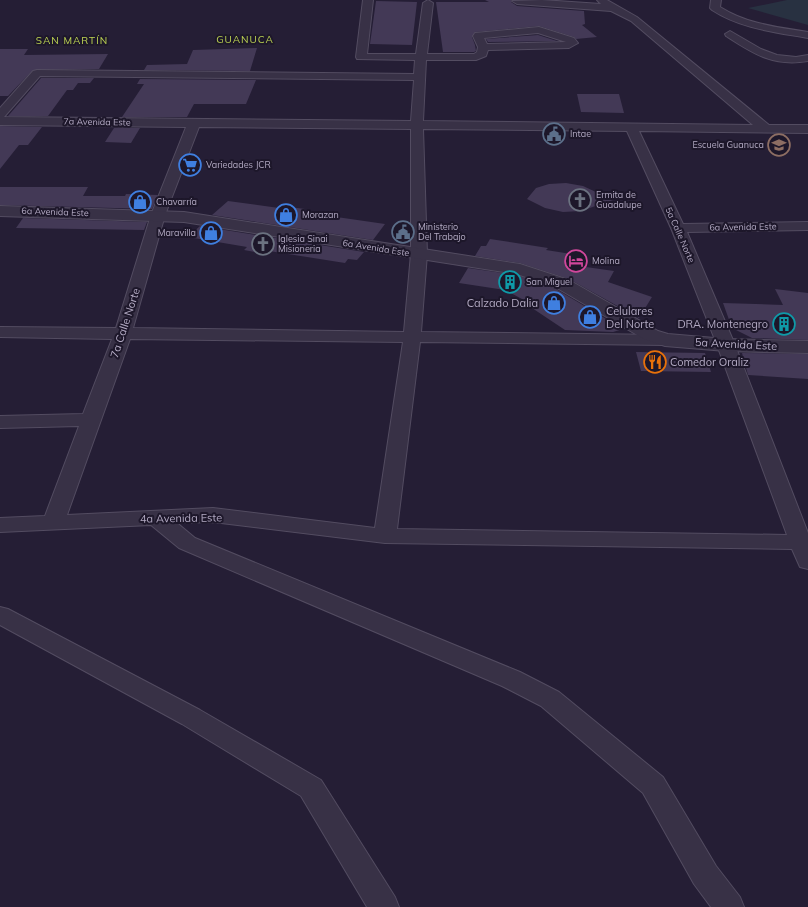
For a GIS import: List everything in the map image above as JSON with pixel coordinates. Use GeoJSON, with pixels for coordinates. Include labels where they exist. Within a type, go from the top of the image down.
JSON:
{"type":"FeatureCollection","features":[{"type":"Feature","properties":{"kind":"street"},"geometry":{"type":"LineString","coordinates":[[368,0],[361,58],[476,57],[482,54],[483,47],[478,36],[479,35],[530,30],[544,31],[570,40],[573,43],[569,45],[483,47]]}},
{"type":"Feature","properties":{"kind":"street"},"geometry":{"type":"LineString","coordinates":[[602,0],[604,3],[634,19],[766,129]]}},
{"type":"Feature","properties":{"kind":"street"},"geometry":{"type":"LineString","coordinates":[[716,0],[715,8],[725,16],[743,22],[808,35]]}},
{"type":"Feature","properties":{"kind":"street"},"geometry":{"type":"LineString","coordinates":[[518,1],[614,8]]}},
{"type":"Feature","properties":{"kind":"street"},"geometry":{"type":"LineString","coordinates":[[385,536],[412,337],[419,254],[417,124],[421,57],[428,3]]}},
{"type":"Feature","properties":{"kind":"street"},"geometry":{"type":"LineString","coordinates":[[730,34],[764,56],[775,59],[794,60],[808,58]]}},
{"type":"Feature","properties":{"kind":"street"},"geometry":{"type":"LineString","coordinates":[[0,115],[37,72],[420,77]]}},
{"type":"Feature","properties":{"kind":"street","name":"7a Avenida Este"},"geometry":{"type":"LineString","coordinates":[[0,121],[808,129]]}},
{"type":"Feature","properties":{"kind":"street","name":"7a Calle Norte"},"geometry":{"type":"LineString","coordinates":[[53,523],[123,333],[158,215],[194,123]]}},
{"type":"Feature","properties":{"kind":"street","name":"5a Calle Norte"},"geometry":{"type":"LineString","coordinates":[[631,127],[678,228],[726,345],[804,542],[808,562]]}},
{"type":"Feature","properties":{"kind":"street","name":"6a Avenida Este"},"geometry":{"type":"LineString","coordinates":[[0,210],[184,217],[520,269],[563,284],[651,335],[665,340]]}},
{"type":"Feature","properties":{"kind":"street","name":"6a Avenida Este"},"geometry":{"type":"LineString","coordinates":[[678,228],[808,226]]}},
{"type":"Feature","properties":{"kind":"street"},"geometry":{"type":"LineString","coordinates":[[0,332],[665,340]]}},
{"type":"Feature","properties":{"kind":"street","name":"5a Avenida Este"},"geometry":{"type":"LineString","coordinates":[[665,340],[726,345],[808,347]]}},
{"type":"Feature","properties":{"kind":"street"},"geometry":{"type":"LineString","coordinates":[[0,422],[91,420]]}},
{"type":"Feature","properties":{"kind":"street","name":"4a Avenida Este"},"geometry":{"type":"LineString","coordinates":[[0,525],[214,515],[385,536],[804,542]]}},
{"type":"Feature","properties":{"kind":"street"},"geometry":{"type":"LineString","coordinates":[[156,518],[187,543],[511,679],[550,699],[653,785],[705,875],[729,907]]}},
{"type":"Feature","properties":{"kind":"street"},"geometry":{"type":"LineString","coordinates":[[0,615],[191,717],[311,788],[384,907]]}},
{"type":"Feature","properties":{"kind":"shaded area"},"geometry":{"type":"Polygon","coordinates":[[[787,0],[808,0],[808,25],[748,8],[787,0]]]}},
{"type":"Feature","properties":{"kind":"building"},"geometry":{"type":"Polygon","coordinates":[[[485,0],[511,0],[511,2],[517,6],[584,11],[585,24],[582,25],[597,37],[576,39],[574,37],[539,26],[475,32],[472,37],[476,51],[443,52],[436,2],[489,2],[485,0]]]}},
{"type":"Feature","properties":{"kind":"building"},"geometry":{"type":"Polygon","coordinates":[[[376,1],[417,2],[412,45],[370,44],[376,1]]]}},
{"type":"Feature","properties":{"kind":"building"},"geometry":{"type":"Polygon","coordinates":[[[538,35],[557,41],[488,42],[486,39],[538,35]]]}},
{"type":"Feature","properties":{"kind":"building"},"geometry":{"type":"Polygon","coordinates":[[[257,48],[250,71],[144,70],[147,65],[187,64],[193,50],[257,48]]]}},
{"type":"Feature","properties":{"kind":"building"},"geometry":{"type":"Polygon","coordinates":[[[0,49],[28,49],[24,55],[108,54],[99,69],[33,70],[8,96],[0,96],[0,49]]]}},
{"type":"Feature","properties":{"kind":"building"},"geometry":{"type":"Polygon","coordinates":[[[41,78],[94,78],[90,83],[78,83],[73,90],[67,90],[48,116],[8,116],[41,78]]]}},
{"type":"Feature","properties":{"kind":"building"},"geometry":{"type":"Polygon","coordinates":[[[140,79],[256,80],[246,104],[194,104],[187,117],[122,117],[144,84],[137,84],[140,79]]]}},
{"type":"Feature","properties":{"kind":"building"},"geometry":{"type":"Polygon","coordinates":[[[577,94],[619,94],[624,113],[581,112],[577,94]]]}},
{"type":"Feature","properties":{"kind":"building"},"geometry":{"type":"Polygon","coordinates":[[[0,126],[42,127],[28,145],[19,145],[0,169],[0,126]]]}},
{"type":"Feature","properties":{"kind":"building"},"geometry":{"type":"Polygon","coordinates":[[[114,128],[140,128],[131,143],[105,142],[114,128]]]}},
{"type":"Feature","properties":{"kind":"building"},"geometry":{"type":"Polygon","coordinates":[[[566,183],[583,186],[613,200],[581,211],[563,212],[545,208],[527,199],[536,188],[549,184],[566,183]]]}},
{"type":"Feature","properties":{"kind":"building"},"geometry":{"type":"Polygon","coordinates":[[[0,187],[88,187],[83,196],[125,196],[126,194],[158,195],[152,209],[0,205],[0,187]]]}},
{"type":"Feature","properties":{"kind":"building"},"geometry":{"type":"Polygon","coordinates":[[[228,201],[279,208],[282,206],[305,209],[302,212],[385,224],[373,240],[212,215],[228,201]]]}},
{"type":"Feature","properties":{"kind":"building"},"geometry":{"type":"Polygon","coordinates":[[[23,218],[147,222],[144,230],[16,228],[23,218]]]}},
{"type":"Feature","properties":{"kind":"building"},"geometry":{"type":"Polygon","coordinates":[[[200,226],[364,252],[357,260],[348,259],[345,263],[269,251],[266,254],[244,250],[247,247],[188,237],[200,226]]]}},
{"type":"Feature","properties":{"kind":"building"},"geometry":{"type":"Polygon","coordinates":[[[490,239],[548,248],[546,250],[584,256],[579,266],[614,271],[608,282],[652,297],[639,318],[569,279],[520,263],[475,256],[481,246],[486,246],[490,239]]]}},
{"type":"Feature","properties":{"kind":"building"},"geometry":{"type":"Polygon","coordinates":[[[468,268],[517,275],[556,289],[623,329],[613,332],[565,330],[523,302],[522,299],[505,290],[459,283],[468,268]]]}},
{"type":"Feature","properties":{"kind":"building"},"geometry":{"type":"Polygon","coordinates":[[[775,289],[808,293],[808,340],[752,338],[732,328],[723,303],[783,305],[775,289]]]}},
{"type":"Feature","properties":{"kind":"building"},"geometry":{"type":"Polygon","coordinates":[[[636,352],[705,353],[711,372],[641,371],[636,352]]]}},
{"type":"Feature","properties":{"kind":"building"},"geometry":{"type":"Polygon","coordinates":[[[742,353],[808,354],[808,379],[748,375],[742,353]]]}},
{"type":"Feature","properties":{"kind":"place","name":"Intae"},"geometry":{"type":"Point","coordinates":[554,134]}},
{"type":"Feature","properties":{"kind":"place","name":"Escuela Guanuca"},"geometry":{"type":"Point","coordinates":[779,145]}},
{"type":"Feature","properties":{"kind":"place","name":"Variedades JCR"},"geometry":{"type":"Point","coordinates":[190,165]}},
{"type":"Feature","properties":{"kind":"place","name":"Ermita de Guadalupe"},"geometry":{"type":"Point","coordinates":[580,200]}},
{"type":"Feature","properties":{"kind":"place","name":"Chavarría"},"geometry":{"type":"Point","coordinates":[140,202]}},
{"type":"Feature","properties":{"kind":"place","name":"Morazan"},"geometry":{"type":"Point","coordinates":[286,215]}},
{"type":"Feature","properties":{"kind":"place","name":"Ministerio Del Trabajo"},"geometry":{"type":"Point","coordinates":[403,232]}},
{"type":"Feature","properties":{"kind":"place","name":"Maravilla"},"geometry":{"type":"Point","coordinates":[211,233]}},
{"type":"Feature","properties":{"kind":"place","name":"Iglesia Sinai Misioneria"},"geometry":{"type":"Point","coordinates":[263,244]}},
{"type":"Feature","properties":{"kind":"place","name":"Molina"},"geometry":{"type":"Point","coordinates":[576,261]}},
{"type":"Feature","properties":{"kind":"place","name":"San Miguel"},"geometry":{"type":"Point","coordinates":[510,282]}},
{"type":"Feature","properties":{"kind":"place","name":"Calzado Dalia"},"geometry":{"type":"Point","coordinates":[554,303]}},
{"type":"Feature","properties":{"kind":"place","name":"Celulares Del Norte"},"geometry":{"type":"Point","coordinates":[590,317]}},
{"type":"Feature","properties":{"kind":"place","name":"DRA. Montenegro"},"geometry":{"type":"Point","coordinates":[784,324]}},
{"type":"Feature","properties":{"kind":"place","name":"Comedor Oraliz"},"geometry":{"type":"Point","coordinates":[655,362]}},
{"type":"Feature","properties":{"kind":"district","name":"GUANUCA"},"geometry":{"type":"Point","coordinates":[245,39]}},
{"type":"Feature","properties":{"kind":"district","name":"SAN MARTÍN"},"geometry":{"type":"Point","coordinates":[72,40]}}]}
